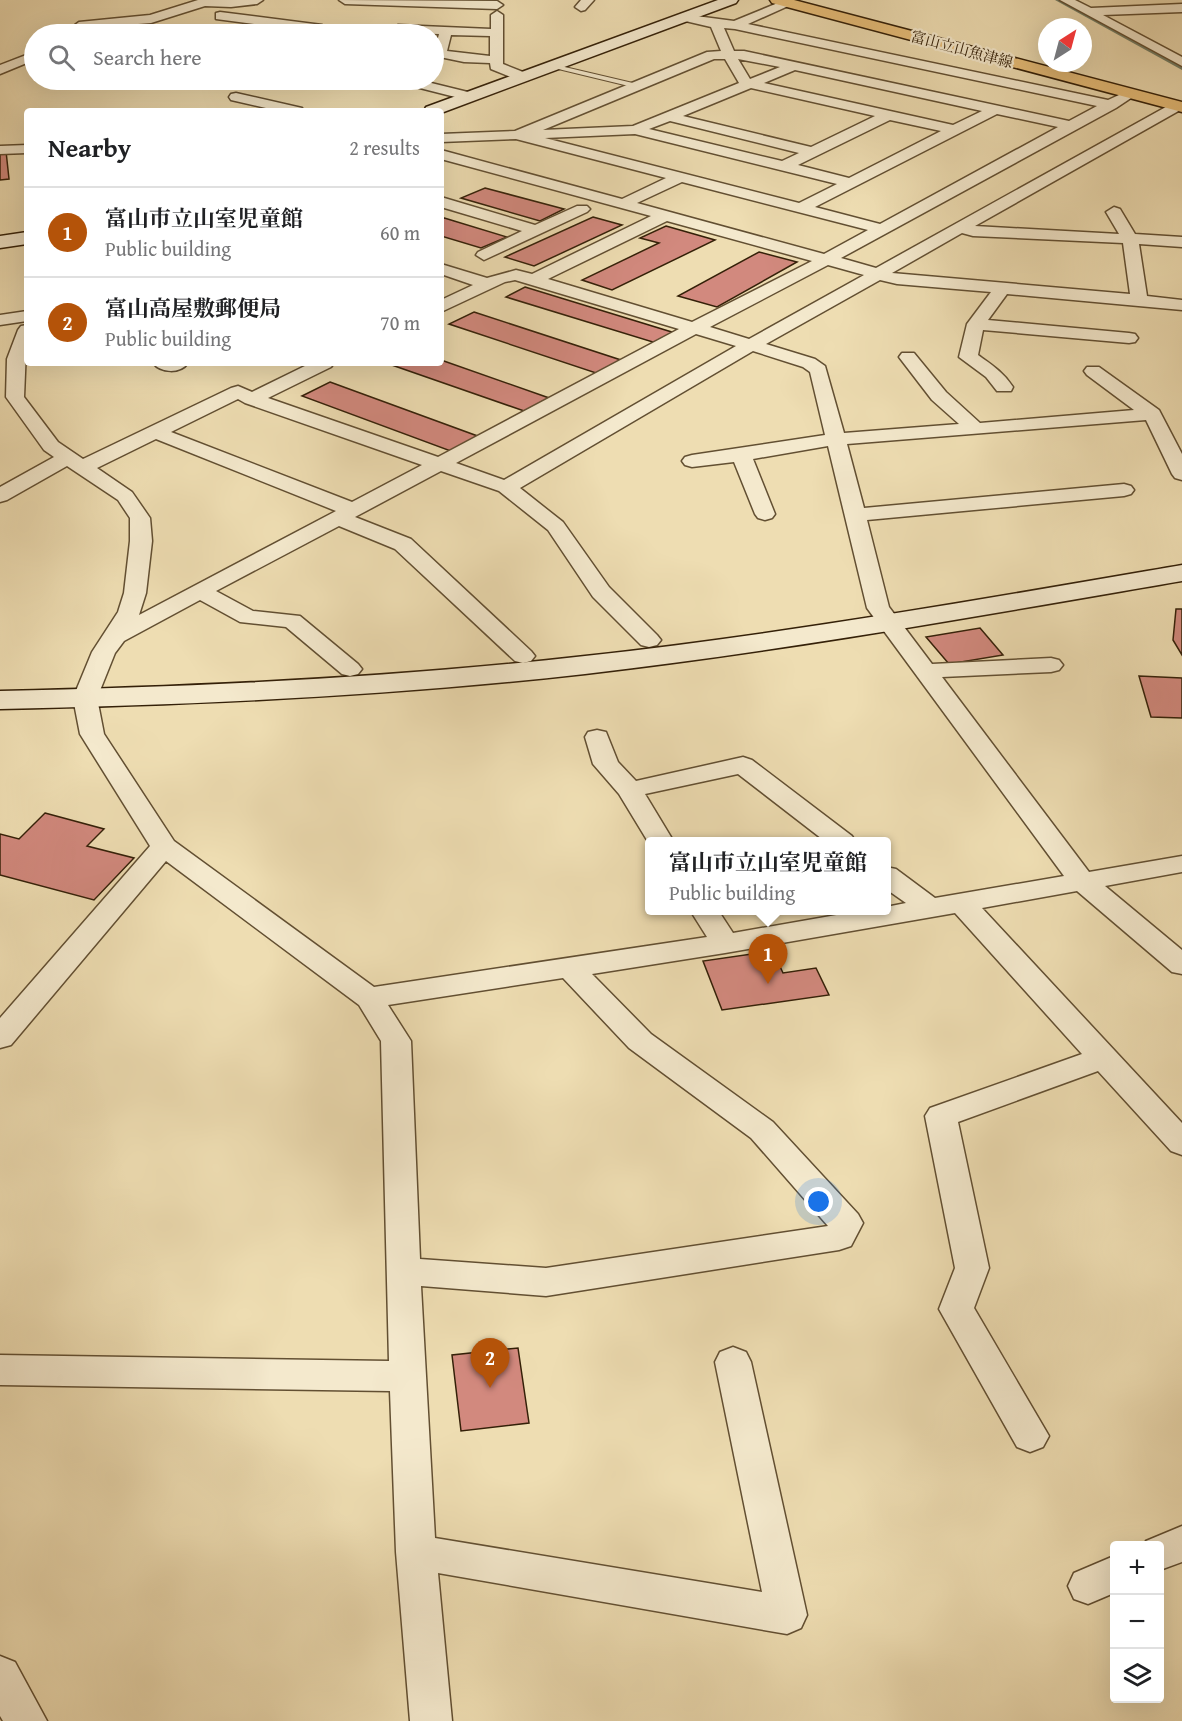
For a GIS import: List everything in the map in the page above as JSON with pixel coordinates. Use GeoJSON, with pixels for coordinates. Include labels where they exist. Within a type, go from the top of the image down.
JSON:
{"type":"FeatureCollection","features":[{"type":"Feature","properties":{"kind":"main road","name":"富山立山魚津線"},"geometry":{"type":"LineString","coordinates":[[783,2],[1180,107]]}},
{"type":"Feature","properties":{"kind":"street"},"geometry":{"type":"LineString","coordinates":[[116,22],[126,12],[160,6],[257,0]]}},
{"type":"Feature","properties":{"kind":"street"},"geometry":{"type":"LineString","coordinates":[[345,0],[497,6]]}},
{"type":"Feature","properties":{"kind":"street"},"geometry":{"type":"LineString","coordinates":[[440,108],[731,0]]}},
{"type":"Feature","properties":{"kind":"street"},"geometry":{"type":"LineString","coordinates":[[1066,0],[1182,62]]}},
{"type":"Feature","properties":{"kind":"street"},"geometry":{"type":"LineString","coordinates":[[735,25],[783,2]]}},
{"type":"Feature","properties":{"kind":"street"},"geometry":{"type":"LineString","coordinates":[[160,6],[205,16],[277,24]]}},
{"type":"Feature","properties":{"kind":"street"},"geometry":{"type":"LineString","coordinates":[[94,24],[151,19],[160,6]]}},
{"type":"Feature","properties":{"kind":"street"},"geometry":{"type":"LineString","coordinates":[[408,11],[497,6]]}},
{"type":"Feature","properties":{"kind":"street"},"geometry":{"type":"LineString","coordinates":[[497,6],[496,66],[523,77]]}},
{"type":"Feature","properties":{"kind":"street"},"geometry":{"type":"LineString","coordinates":[[1088,12],[1182,8]]}},
{"type":"Feature","properties":{"kind":"street"},"geometry":{"type":"LineString","coordinates":[[685,17],[716,24],[735,25],[1111,105]]}},
{"type":"Feature","properties":{"kind":"street"},"geometry":{"type":"LineString","coordinates":[[716,24],[729,55],[746,83],[955,130]]}},
{"type":"Feature","properties":{"kind":"street"},"geometry":{"type":"LineString","coordinates":[[444,38],[446,31],[496,33]]}},
{"type":"Feature","properties":{"kind":"street"},"geometry":{"type":"LineString","coordinates":[[883,85],[964,50]]}},
{"type":"Feature","properties":{"kind":"street"},"geometry":{"type":"LineString","coordinates":[[444,54],[496,60]]}},
{"type":"Feature","properties":{"kind":"street"},"geometry":{"type":"LineString","coordinates":[[517,135],[712,55],[744,55],[1071,126]]}},
{"type":"Feature","properties":{"kind":"street"},"geometry":{"type":"LineString","coordinates":[[0,70],[24,60]]}},
{"type":"Feature","properties":{"kind":"street"},"geometry":{"type":"LineString","coordinates":[[635,130],[746,83],[794,66]]}},
{"type":"Feature","properties":{"kind":"street"},"geometry":{"type":"LineString","coordinates":[[444,90],[471,97]]}},
{"type":"Feature","properties":{"kind":"street"},"geometry":{"type":"LineString","coordinates":[[116,636],[825,260],[1130,94]]}},
{"type":"Feature","properties":{"kind":"street"},"geometry":{"type":"LineString","coordinates":[[718,95],[740,100]]}},
{"type":"Feature","properties":{"kind":"street"},"geometry":{"type":"LineString","coordinates":[[236,97],[284,108]]}},
{"type":"Feature","properties":{"kind":"street"},"geometry":{"type":"LineString","coordinates":[[506,487],[751,345],[1180,107]]}},
{"type":"Feature","properties":{"kind":"street"},"geometry":{"type":"LineString","coordinates":[[801,208],[996,109]]}},
{"type":"Feature","properties":{"kind":"street"},"geometry":{"type":"LineString","coordinates":[[784,166],[888,115]]}},
{"type":"Feature","properties":{"kind":"street"},"geometry":{"type":"LineString","coordinates":[[668,116],[813,152]]}},
{"type":"Feature","properties":{"kind":"street"},"geometry":{"type":"LineString","coordinates":[[838,123],[860,129]]}},
{"type":"Feature","properties":{"kind":"street"},"geometry":{"type":"LineString","coordinates":[[444,138],[635,130],[851,183]]}},
{"type":"Feature","properties":{"kind":"street"},"geometry":{"type":"LineString","coordinates":[[517,135],[882,229]]}},
{"type":"Feature","properties":{"kind":"street"},"geometry":{"type":"LineString","coordinates":[[0,150],[24,149]]}},
{"type":"Feature","properties":{"kind":"street"},"geometry":{"type":"LineString","coordinates":[[444,155],[617,211],[664,216],[897,279],[1182,305]]}},
{"type":"Feature","properties":{"kind":"street"},"geometry":{"type":"LineString","coordinates":[[990,170],[1042,182]]}},
{"type":"Feature","properties":{"kind":"street"},"geometry":{"type":"LineString","coordinates":[[444,171],[528,194]]}},
{"type":"Feature","properties":{"kind":"street"},"geometry":{"type":"LineString","coordinates":[[617,211],[680,177]]}},
{"type":"Feature","properties":{"kind":"street"},"geometry":{"type":"LineString","coordinates":[[444,203],[536,230]]}},
{"type":"Feature","properties":{"kind":"street"},"geometry":{"type":"LineString","coordinates":[[484,255],[536,230],[587,211],[560,203]]}},
{"type":"Feature","properties":{"kind":"street"},"geometry":{"type":"LineString","coordinates":[[617,211],[643,226]]}},
{"type":"Feature","properties":{"kind":"street"},"geometry":{"type":"LineString","coordinates":[[1114,212],[1130,239],[1139,300]]}},
{"type":"Feature","properties":{"kind":"street"},"geometry":{"type":"LineString","coordinates":[[531,281],[664,216]]}},
{"type":"Feature","properties":{"kind":"street"},"geometry":{"type":"LineString","coordinates":[[961,228],[973,231],[1182,242]]}},
{"type":"Feature","properties":{"kind":"street"},"geometry":{"type":"LineString","coordinates":[[0,242],[24,238]]}},
{"type":"Feature","properties":{"kind":"street"},"geometry":{"type":"LineString","coordinates":[[444,270],[489,284]]}},
{"type":"Feature","properties":{"kind":"street"},"geometry":{"type":"LineString","coordinates":[[444,306],[500,278],[516,275],[809,363],[819,370],[854,515],[884,616],[1082,881],[1182,965]]}},
{"type":"Feature","properties":{"kind":"street"},"geometry":{"type":"LineString","coordinates":[[1002,289],[976,324],[968,357],[993,373],[1004,387]]}},
{"type":"Feature","properties":{"kind":"street"},"geometry":{"type":"LineString","coordinates":[[0,320],[24,316]]}},
{"type":"Feature","properties":{"kind":"street"},"geometry":{"type":"LineString","coordinates":[[976,324],[1129,338]]}},
{"type":"Feature","properties":{"kind":"street"},"geometry":{"type":"LineString","coordinates":[[24,338],[16,359],[15,397],[31,422],[51,446],[125,496],[140,518],[141,541],[135,593],[129,612],[104,652],[89,689],[92,734],[164,847],[369,998],[396,1041],[407,1376],[416,1552],[431,1721]]}},
{"type":"Feature","properties":{"kind":"street"},"geometry":{"type":"LineString","coordinates":[[908,357],[939,396],[975,429]]}},
{"type":"Feature","properties":{"kind":"street"},"geometry":{"type":"LineString","coordinates":[[252,399],[319,366]]}},
{"type":"Feature","properties":{"kind":"street"},"geometry":{"type":"LineString","coordinates":[[1093,371],[1152,414],[1182,474]]}},
{"type":"Feature","properties":{"kind":"street"},"geometry":{"type":"LineString","coordinates":[[0,496],[75,462],[155,432],[238,392],[438,465],[506,487],[556,526],[601,592],[649,640]]}},
{"type":"Feature","properties":{"kind":"street"},"geometry":{"type":"LineString","coordinates":[[692,461],[836,439],[1152,414]]}},
{"type":"Feature","properties":{"kind":"street"},"geometry":{"type":"LineString","coordinates":[[155,432],[346,514],[403,544],[523,656]]}},
{"type":"Feature","properties":{"kind":"street"},"geometry":{"type":"LineString","coordinates":[[741,455],[765,514]]}},
{"type":"Feature","properties":{"kind":"street"},"geometry":{"type":"LineString","coordinates":[[854,515],[1124,490]]}},
{"type":"Feature","properties":{"kind":"street"},"geometry":{"type":"LineString","coordinates":[[0,700],[89,689],[523,656],[649,640],[884,616],[1182,557]]}},
{"type":"Feature","properties":{"kind":"street"},"geometry":{"type":"LineString","coordinates":[[0,682],[89,689],[284,690],[440,680],[587,665],[884,616],[1182,573]]}},
{"type":"Feature","properties":{"kind":"street"},"geometry":{"type":"LineString","coordinates":[[200,591],[248,617],[292,621],[350,669]]}},
{"type":"Feature","properties":{"kind":"street"},"geometry":{"type":"LineString","coordinates":[[925,671],[1051,665]]}},
{"type":"Feature","properties":{"kind":"street"},"geometry":{"type":"LineString","coordinates":[[597,738],[606,764],[630,790],[659,837]]}},
{"type":"Feature","properties":{"kind":"street"},"geometry":{"type":"LineString","coordinates":[[630,790],[743,765],[837,837]]}},
{"type":"Feature","properties":{"kind":"street"},"geometry":{"type":"LineString","coordinates":[[0,1038],[164,847]]}},
{"type":"Feature","properties":{"kind":"street"},"geometry":{"type":"LineString","coordinates":[[891,915],[1182,864]]}},
{"type":"Feature","properties":{"kind":"street"},"geometry":{"type":"LineString","coordinates":[[891,877],[946,905],[1103,1058],[1182,1143]]}},
{"type":"Feature","properties":{"kind":"street"},"geometry":{"type":"LineString","coordinates":[[707,915],[724,944]]}},
{"type":"Feature","properties":{"kind":"street"},"geometry":{"type":"LineString","coordinates":[[369,998],[724,944],[889,915]]}},
{"type":"Feature","properties":{"kind":"street"},"geometry":{"type":"LineString","coordinates":[[404,1271],[546,1282],[839,1237],[846,1223],[762,1130],[640,1041],[568,966]]}},
{"type":"Feature","properties":{"kind":"street"},"geometry":{"type":"LineString","coordinates":[[1030,1436],[956,1309],[972,1268],[941,1116],[1103,1058]]}},
{"type":"Feature","properties":{"kind":"street"},"geometry":{"type":"LineString","coordinates":[[416,1552],[787,1615],[734,1362]]}},
{"type":"Feature","properties":{"kind":"street"},"geometry":{"type":"LineString","coordinates":[[0,1370],[407,1376]]}},
{"type":"Feature","properties":{"kind":"street"},"geometry":{"type":"LineString","coordinates":[[1164,1551],[1182,1543]]}},
{"type":"Feature","properties":{"kind":"street"},"geometry":{"type":"LineString","coordinates":[[0,1676],[26,1721]]}},
{"type":"Feature","properties":{"kind":"lane"},"geometry":{"type":"LineString","coordinates":[[552,66],[637,86]]}},
{"type":"Feature","properties":{"kind":"building"},"geometry":{"type":"Polygon","coordinates":[[[6,151],[9,179],[0,180],[0,152],[6,151]]]}},
{"type":"Feature","properties":{"kind":"building"},"geometry":{"type":"Polygon","coordinates":[[[485,188],[564,209],[540,221],[461,198],[485,188]]]}},
{"type":"Feature","properties":{"kind":"building"},"geometry":{"type":"Polygon","coordinates":[[[593,217],[622,225],[534,266],[505,257],[593,217]]]}},
{"type":"Feature","properties":{"kind":"building"},"geometry":{"type":"Polygon","coordinates":[[[444,218],[507,237],[481,248],[444,237],[444,218]]]}},
{"type":"Feature","properties":{"kind":"building"},"geometry":{"type":"Polygon","coordinates":[[[666,226],[715,240],[612,290],[582,280],[659,243],[640,238],[666,226]]]}},
{"type":"Feature","properties":{"kind":"building"},"geometry":{"type":"Polygon","coordinates":[[[759,252],[797,262],[717,307],[678,296],[759,252]]]}},
{"type":"Feature","properties":{"kind":"building"},"geometry":{"type":"Polygon","coordinates":[[[525,287],[675,333],[656,343],[506,297],[525,287]]]}},
{"type":"Feature","properties":{"kind":"building"},"geometry":{"type":"Polygon","coordinates":[[[474,312],[624,361],[599,374],[449,324],[474,312]]]}},
{"type":"Feature","properties":{"kind":"building"},"geometry":{"type":"Polygon","coordinates":[[[444,361],[552,399],[527,412],[395,366],[444,366],[444,361]]]}},
{"type":"Feature","properties":{"kind":"building"},"geometry":{"type":"Polygon","coordinates":[[[330,382],[483,438],[456,453],[302,396],[330,382]]]}},
{"type":"Feature","properties":{"kind":"building"},"geometry":{"type":"Polygon","coordinates":[[[1176,609],[1182,609],[1182,655],[1173,640],[1176,609]]]}},
{"type":"Feature","properties":{"kind":"building"},"geometry":{"type":"Polygon","coordinates":[[[980,628],[1003,655],[949,664],[926,637],[980,628]]]}},
{"type":"Feature","properties":{"kind":"building"},"geometry":{"type":"Polygon","coordinates":[[[1139,676],[1182,678],[1182,718],[1151,717],[1139,676]]]}},
{"type":"Feature","properties":{"kind":"building"},"geometry":{"type":"Polygon","coordinates":[[[45,813],[104,829],[87,846],[134,858],[94,900],[0,875],[0,834],[19,839],[45,813]]]}},
{"type":"Feature","properties":{"kind":"building"},"geometry":{"type":"Polygon","coordinates":[[[773,951],[783,973],[816,968],[829,995],[722,1010],[703,961],[773,951]]]}},
{"type":"Feature","properties":{"kind":"building"},"geometry":{"type":"Polygon","coordinates":[[[518,1348],[529,1423],[461,1431],[452,1355],[518,1348]]]}},
{"type":"Feature","properties":{"kind":"waterway"},"geometry":{"type":"LineString","coordinates":[[1057,0],[1182,69]]}},
{"type":"Feature","properties":{"kind":"place","name":"富山市立山室児童館"},"geometry":{"type":"Point","coordinates":[768,984]}},
{"type":"Feature","properties":{"kind":"place","name":"富山高屋敷郵便局"},"geometry":{"type":"Point","coordinates":[490,1388]}}]}
